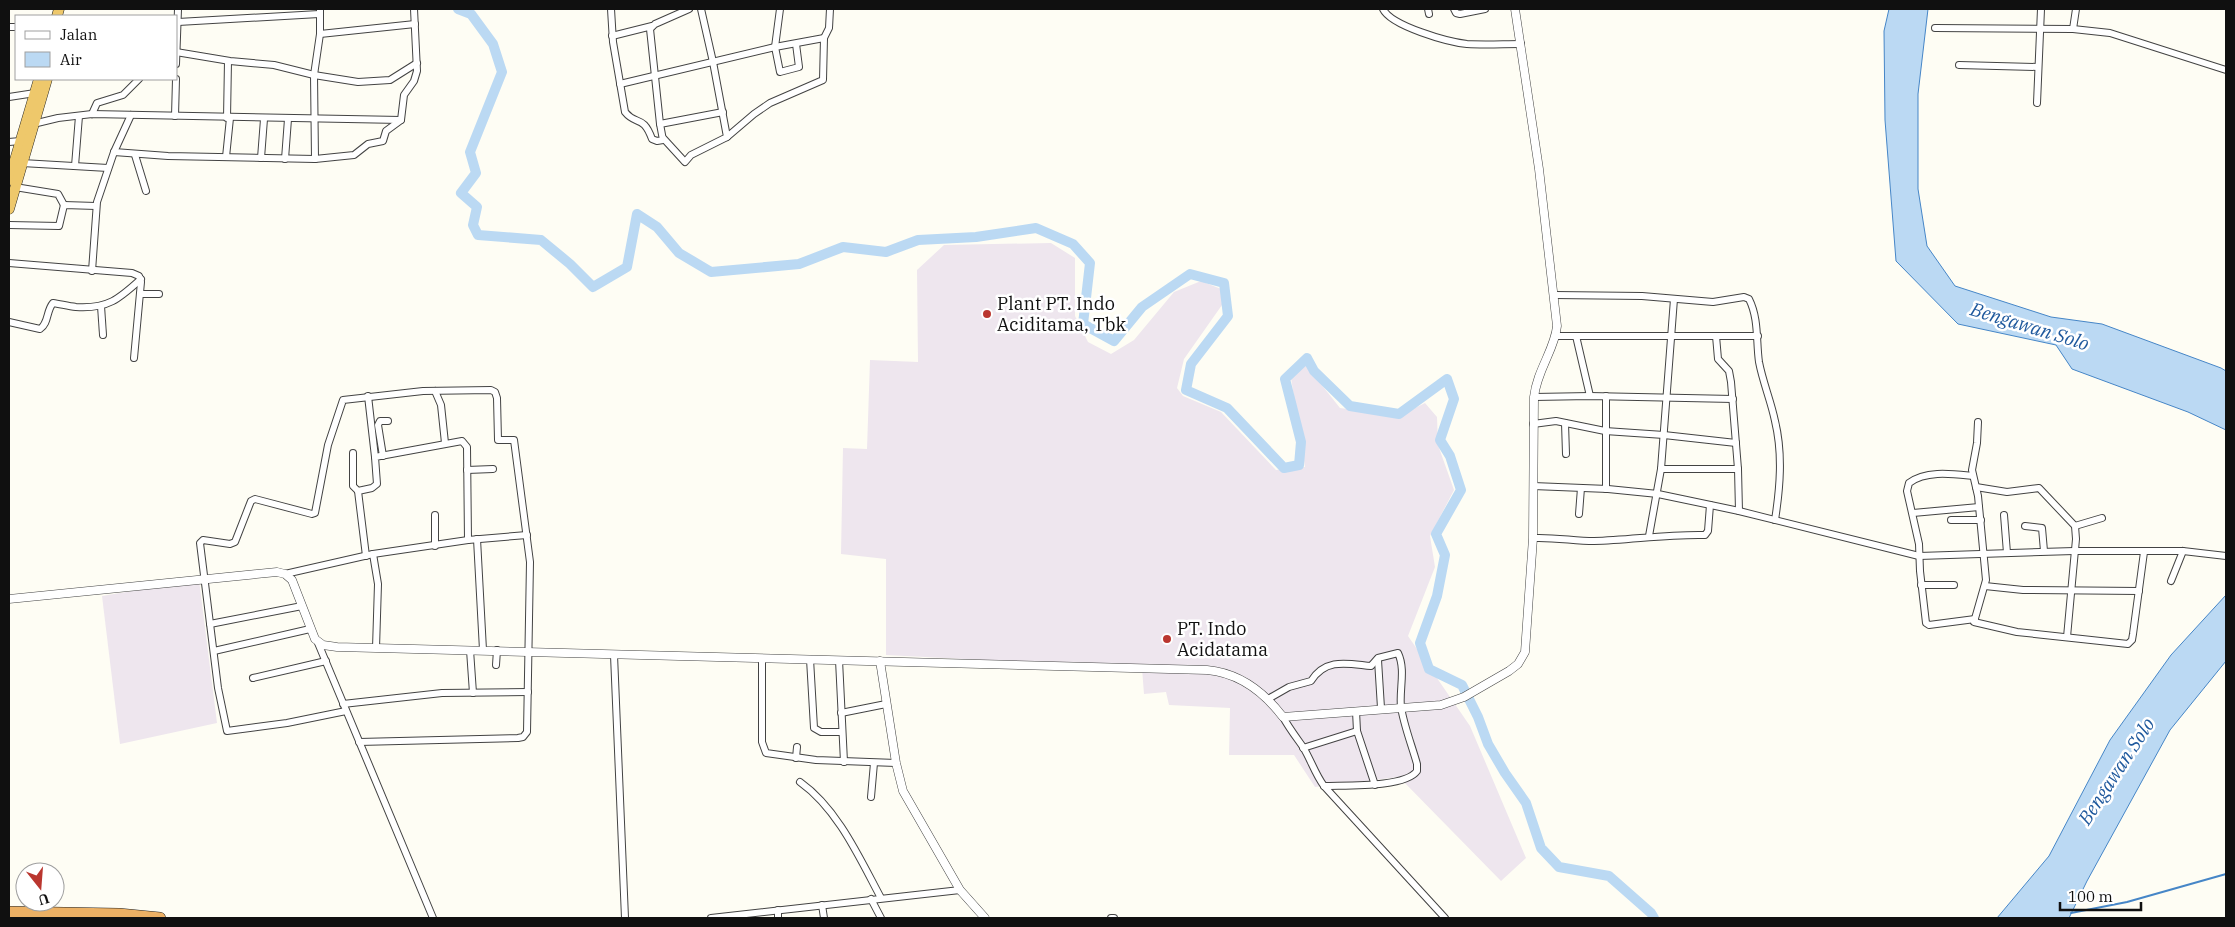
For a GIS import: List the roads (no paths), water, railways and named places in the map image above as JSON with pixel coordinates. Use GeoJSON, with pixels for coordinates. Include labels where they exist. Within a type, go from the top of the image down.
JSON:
{"type":"FeatureCollection","features":[{"type":"Feature","properties":{"kind":"highway"},"geometry":{"type":"LineString","coordinates":[[9,209],[14,166],[39,80]]}},
{"type":"Feature","properties":{"kind":"highway"},"geometry":{"type":"LineString","coordinates":[[14,166],[33,124],[47,80]]}},
{"type":"Feature","properties":{"kind":"highway"},"geometry":{"type":"LineString","coordinates":[[9,912],[119,914],[160,918]]}},
{"type":"Feature","properties":{"kind":"street"},"geometry":{"type":"LineString","coordinates":[[178,9],[178,22],[319,11],[320,34],[314,75],[313,120],[315,159]]}},
{"type":"Feature","properties":{"kind":"street"},"geometry":{"type":"LineString","coordinates":[[114,152],[135,155],[285,159],[315,159],[356,155],[368,144],[383,141],[386,131],[401,120],[404,95],[416,77],[414,9]]}},
{"type":"Feature","properties":{"kind":"street"},"geometry":{"type":"LineString","coordinates":[[611,9],[612,36],[627,115],[644,123],[653,140],[664,138]]}},
{"type":"Feature","properties":{"kind":"street"},"geometry":{"type":"LineString","coordinates":[[612,36],[652,26],[688,9]]}},
{"type":"Feature","properties":{"kind":"street"},"geometry":{"type":"LineString","coordinates":[[701,9],[727,138]]}},
{"type":"Feature","properties":{"kind":"street"},"geometry":{"type":"LineString","coordinates":[[780,9],[776,47],[780,72],[799,67],[796,44]]}},
{"type":"Feature","properties":{"kind":"street"},"geometry":{"type":"LineString","coordinates":[[652,26],[650,32],[657,75],[660,124],[664,138],[685,162],[691,155],[727,138],[764,107],[823,80],[824,38],[829,28],[830,9]]}},
{"type":"Feature","properties":{"kind":"street"},"geometry":{"type":"LineString","coordinates":[[1383,9],[1391,19],[1450,41],[1466,44],[1521,44]]}},
{"type":"Feature","properties":{"kind":"street"},"geometry":{"type":"LineString","coordinates":[[1454,9],[1456,13],[1460,14],[1484,9]]}},
{"type":"Feature","properties":{"kind":"street"},"geometry":{"type":"LineString","coordinates":[[1283,717],[1448,704],[1464,697],[1515,667],[1521,661],[1525,652],[1533,538],[1534,397],[1539,373],[1556,336],[1558,320],[1515,9]]}},
{"type":"Feature","properties":{"kind":"street"},"geometry":{"type":"LineString","coordinates":[[2037,103],[2041,9]]}},
{"type":"Feature","properties":{"kind":"street"},"geometry":{"type":"LineString","coordinates":[[2073,29],[2076,9]]}},
{"type":"Feature","properties":{"kind":"street"},"geometry":{"type":"LineString","coordinates":[[320,34],[415,24]]}},
{"type":"Feature","properties":{"kind":"street"},"geometry":{"type":"LineString","coordinates":[[1935,28],[2073,29],[2110,33],[2226,70]]}},
{"type":"Feature","properties":{"kind":"street"},"geometry":{"type":"LineString","coordinates":[[620,84],[776,47],[824,38]]}},
{"type":"Feature","properties":{"kind":"street"},"geometry":{"type":"LineString","coordinates":[[178,52],[228,61],[274,65],[338,80],[378,82],[390,80],[417,63]]}},
{"type":"Feature","properties":{"kind":"street"},"geometry":{"type":"LineString","coordinates":[[226,157],[228,61]]}},
{"type":"Feature","properties":{"kind":"street"},"geometry":{"type":"LineString","coordinates":[[1959,65],[2038,67]]}},
{"type":"Feature","properties":{"kind":"street"},"geometry":{"type":"LineString","coordinates":[[92,114],[97,103],[120,97],[138,80]]}},
{"type":"Feature","properties":{"kind":"street"},"geometry":{"type":"LineString","coordinates":[[175,116],[176,80]]}},
{"type":"Feature","properties":{"kind":"street"},"geometry":{"type":"LineString","coordinates":[[9,97],[35,92]]}},
{"type":"Feature","properties":{"kind":"street"},"geometry":{"type":"LineString","coordinates":[[660,124],[723,112]]}},
{"type":"Feature","properties":{"kind":"street"},"geometry":{"type":"LineString","coordinates":[[33,124],[92,114],[313,120],[401,120]]}},
{"type":"Feature","properties":{"kind":"street"},"geometry":{"type":"LineString","coordinates":[[92,271],[96,206],[114,152],[131,115]]}},
{"type":"Feature","properties":{"kind":"street"},"geometry":{"type":"LineString","coordinates":[[75,166],[79,116]]}},
{"type":"Feature","properties":{"kind":"street"},"geometry":{"type":"LineString","coordinates":[[261,158],[264,119]]}},
{"type":"Feature","properties":{"kind":"street"},"geometry":{"type":"LineString","coordinates":[[285,159],[288,119]]}},
{"type":"Feature","properties":{"kind":"street"},"geometry":{"type":"LineString","coordinates":[[9,142],[20,142]]}},
{"type":"Feature","properties":{"kind":"street"},"geometry":{"type":"LineString","coordinates":[[135,155],[146,191]]}},
{"type":"Feature","properties":{"kind":"street"},"geometry":{"type":"LineString","coordinates":[[14,166],[108,168]]}},
{"type":"Feature","properties":{"kind":"street"},"geometry":{"type":"LineString","coordinates":[[9,225],[59,226],[64,205],[58,194],[12,184]]}},
{"type":"Feature","properties":{"kind":"street"},"geometry":{"type":"LineString","coordinates":[[64,205],[96,206]]}},
{"type":"Feature","properties":{"kind":"street"},"geometry":{"type":"LineString","coordinates":[[9,263],[137,274],[141,279],[134,358]]}},
{"type":"Feature","properties":{"kind":"street"},"geometry":{"type":"LineString","coordinates":[[9,322],[40,329],[44,326],[53,303],[77,307],[101,306],[116,301],[141,279]]}},
{"type":"Feature","properties":{"kind":"street"},"geometry":{"type":"LineString","coordinates":[[140,294],[159,294]]}},
{"type":"Feature","properties":{"kind":"street"},"geometry":{"type":"LineString","coordinates":[[1555,295],[1634,296],[1713,302],[1744,297],[1749,299],[1754,310],[1760,364],[1775,419],[1779,444],[1780,480],[1775,520]]}},
{"type":"Feature","properties":{"kind":"street"},"geometry":{"type":"LineString","coordinates":[[1649,536],[1661,469],[1674,299]]}},
{"type":"Feature","properties":{"kind":"street"},"geometry":{"type":"LineString","coordinates":[[101,306],[103,334]]}},
{"type":"Feature","properties":{"kind":"street"},"geometry":{"type":"LineString","coordinates":[[1556,336],[1758,336]]}},
{"type":"Feature","properties":{"kind":"street"},"geometry":{"type":"LineString","coordinates":[[1576,336],[1590,396]]}},
{"type":"Feature","properties":{"kind":"street"},"geometry":{"type":"LineString","coordinates":[[1716,336],[1718,359],[1729,371],[1733,399],[1739,511]]}},
{"type":"Feature","properties":{"kind":"street"},"geometry":{"type":"LineString","coordinates":[[346,712],[287,723],[227,731],[218,688],[200,542],[205,540],[235,542],[251,501],[258,499],[312,514],[315,513],[328,445],[343,400],[368,396],[435,391],[491,390],[495,392],[497,398],[498,440],[514,440],[527,535],[531,582],[528,652],[528,727],[526,735],[523,737],[359,742]]}},
{"type":"Feature","properties":{"kind":"street"},"geometry":{"type":"LineString","coordinates":[[435,391],[441,404],[445,443]]}},
{"type":"Feature","properties":{"kind":"street"},"geometry":{"type":"LineString","coordinates":[[358,492],[372,488],[377,484],[368,396]]}},
{"type":"Feature","properties":{"kind":"street"},"geometry":{"type":"LineString","coordinates":[[1534,397],[1606,396],[1733,399]]}},
{"type":"Feature","properties":{"kind":"street"},"geometry":{"type":"LineString","coordinates":[[1606,396],[1606,489]]}},
{"type":"Feature","properties":{"kind":"street"},"geometry":{"type":"LineString","coordinates":[[383,456],[378,425],[380,421],[388,421]]}},
{"type":"Feature","properties":{"kind":"street"},"geometry":{"type":"LineString","coordinates":[[1533,424],[1552,421],[1605,431],[1736,443]]}},
{"type":"Feature","properties":{"kind":"street"},"geometry":{"type":"LineString","coordinates":[[1978,422],[1973,476],[1981,520],[1982,554],[1986,586],[1974,622],[2017,632],[2094,642],[2128,644],[2132,640],[2144,552]]}},
{"type":"Feature","properties":{"kind":"street"},"geometry":{"type":"LineString","coordinates":[[1565,423],[1566,454]]}},
{"type":"Feature","properties":{"kind":"street"},"geometry":{"type":"LineString","coordinates":[[375,457],[445,443],[462,441],[466,444],[468,540]]}},
{"type":"Feature","properties":{"kind":"street"},"geometry":{"type":"LineString","coordinates":[[353,453],[353,486],[358,492],[370,555],[378,584],[376,648]]}},
{"type":"Feature","properties":{"kind":"street"},"geometry":{"type":"LineString","coordinates":[[468,470],[494,468]]}},
{"type":"Feature","properties":{"kind":"street"},"geometry":{"type":"LineString","coordinates":[[1661,469],[1738,469]]}},
{"type":"Feature","properties":{"kind":"street"},"geometry":{"type":"LineString","coordinates":[[1973,476],[1939,474],[1912,480],[1909,483],[1908,491],[1919,544],[1927,625],[1975,619]]}},
{"type":"Feature","properties":{"kind":"street"},"geometry":{"type":"LineString","coordinates":[[1533,486],[1606,489],[1658,494],[1739,511],[1919,556],[2044,551],[2183,551],[2226,556]]}},
{"type":"Feature","properties":{"kind":"street"},"geometry":{"type":"LineString","coordinates":[[1976,487],[2007,492],[2039,488],[2075,526],[2072,590],[2067,637]]}},
{"type":"Feature","properties":{"kind":"street"},"geometry":{"type":"LineString","coordinates":[[1579,514],[1581,488]]}},
{"type":"Feature","properties":{"kind":"street"},"geometry":{"type":"LineString","coordinates":[[1533,538],[1554,537],[1592,541],[1649,536],[1707,534],[1710,505]]}},
{"type":"Feature","properties":{"kind":"street"},"geometry":{"type":"LineString","coordinates":[[1913,514],[1979,507]]}},
{"type":"Feature","properties":{"kind":"street"},"geometry":{"type":"LineString","coordinates":[[435,515],[435,546]]}},
{"type":"Feature","properties":{"kind":"street"},"geometry":{"type":"LineString","coordinates":[[2004,515],[2007,553]]}},
{"type":"Feature","properties":{"kind":"street"},"geometry":{"type":"LineString","coordinates":[[2075,526],[2102,518]]}},
{"type":"Feature","properties":{"kind":"street"},"geometry":{"type":"LineString","coordinates":[[1951,520],[1981,520]]}},
{"type":"Feature","properties":{"kind":"street"},"geometry":{"type":"LineString","coordinates":[[2025,526],[2042,528],[2044,551]]}},
{"type":"Feature","properties":{"kind":"street"},"geometry":{"type":"LineString","coordinates":[[9,599],[254,574],[285,574],[370,555],[468,540],[527,535]]}},
{"type":"Feature","properties":{"kind":"street"},"geometry":{"type":"LineString","coordinates":[[477,539],[483,650]]}},
{"type":"Feature","properties":{"kind":"street"},"geometry":{"type":"LineString","coordinates":[[2171,581],[2183,551]]}},
{"type":"Feature","properties":{"kind":"street"},"geometry":{"type":"LineString","coordinates":[[285,574],[292,580],[310,629],[326,661],[433,918]]}},
{"type":"Feature","properties":{"kind":"street"},"geometry":{"type":"LineString","coordinates":[[1922,585],[1954,585]]}},
{"type":"Feature","properties":{"kind":"street"},"geometry":{"type":"LineString","coordinates":[[1986,586],[2023,590],[2139,590]]}},
{"type":"Feature","properties":{"kind":"street"},"geometry":{"type":"LineString","coordinates":[[210,624],[302,606]]}},
{"type":"Feature","properties":{"kind":"street"},"geometry":{"type":"LineString","coordinates":[[214,651],[310,629]]}},
{"type":"Feature","properties":{"kind":"street"},"geometry":{"type":"LineString","coordinates":[[318,643],[337,647],[1207,670],[1222,673],[1251,685],[1268,699],[1283,717],[1292,735],[1303,748],[1316,775],[1324,786],[1445,918]]}},
{"type":"Feature","properties":{"kind":"street"},"geometry":{"type":"LineString","coordinates":[[470,650],[473,693]]}},
{"type":"Feature","properties":{"kind":"street"},"geometry":{"type":"LineString","coordinates":[[496,650],[496,665]]}},
{"type":"Feature","properties":{"kind":"street"},"geometry":{"type":"LineString","coordinates":[[1268,699],[1289,687],[1311,681],[1317,671],[1351,662],[1371,666],[1378,658],[1398,653],[1401,660],[1401,707],[1417,764],[1416,771],[1409,778],[1375,785],[1324,786]]}},
{"type":"Feature","properties":{"kind":"street"},"geometry":{"type":"LineString","coordinates":[[614,655],[625,918]]}},
{"type":"Feature","properties":{"kind":"street"},"geometry":{"type":"LineString","coordinates":[[762,658],[764,750],[770,755],[844,762],[896,763]]}},
{"type":"Feature","properties":{"kind":"street"},"geometry":{"type":"LineString","coordinates":[[1378,658],[1381,708]]}},
{"type":"Feature","properties":{"kind":"street"},"geometry":{"type":"LineString","coordinates":[[810,659],[814,728],[821,732],[842,732]]}},
{"type":"Feature","properties":{"kind":"street"},"geometry":{"type":"LineString","coordinates":[[839,660],[844,762]]}},
{"type":"Feature","properties":{"kind":"street"},"geometry":{"type":"LineString","coordinates":[[253,678],[326,661]]}},
{"type":"Feature","properties":{"kind":"street"},"geometry":{"type":"LineString","coordinates":[[880,661],[896,763],[905,796],[960,890],[985,918]]}},
{"type":"Feature","properties":{"kind":"street"},"geometry":{"type":"LineString","coordinates":[[343,704],[442,693],[528,692]]}},
{"type":"Feature","properties":{"kind":"street"},"geometry":{"type":"LineString","coordinates":[[841,713],[886,704]]}},
{"type":"Feature","properties":{"kind":"street"},"geometry":{"type":"LineString","coordinates":[[1356,711],[1357,730],[1375,785]]}},
{"type":"Feature","properties":{"kind":"street"},"geometry":{"type":"LineString","coordinates":[[1303,748],[1357,730]]}},
{"type":"Feature","properties":{"kind":"street"},"geometry":{"type":"LineString","coordinates":[[796,758],[797,747]]}},
{"type":"Feature","properties":{"kind":"street"},"geometry":{"type":"LineString","coordinates":[[871,797],[874,763]]}},
{"type":"Feature","properties":{"kind":"street"},"geometry":{"type":"LineString","coordinates":[[800,782],[812,790],[846,834],[876,899],[881,918]]}},
{"type":"Feature","properties":{"kind":"street"},"geometry":{"type":"LineString","coordinates":[[711,918],[745,916],[778,910],[960,890]]}},
{"type":"Feature","properties":{"kind":"street"},"geometry":{"type":"LineString","coordinates":[[822,905],[824,918]]}},
{"type":"Feature","properties":{"kind":"street"},"geometry":{"type":"LineString","coordinates":[[778,910],[778,918]]}},
{"type":"Feature","properties":{"kind":"water","name":"Bengawan Solo"},"geometry":{"type":"Polygon","coordinates":[[[1889,9],[1928,9],[1918,94],[1918,189],[1927,246],[1955,286],[2051,317],[2102,324],[2221,368],[2226,371],[2226,430],[2188,412],[2072,369],[2056,345],[1958,324],[1896,261],[1885,120],[1884,31],[1889,9]]]}},
{"type":"Feature","properties":{"kind":"water","name":"Bengawan Solo"},"geometry":{"type":"Polygon","coordinates":[[[2226,595],[2226,661],[2170,730],[2087,881],[2069,918],[1997,918],[2049,856],[2110,740],[2171,655],[2226,595]]]}},
{"type":"Feature","properties":{"kind":"waterway"},"geometry":{"type":"LineString","coordinates":[[458,9],[471,14],[493,44],[502,72],[470,152],[476,173],[461,193],[477,207],[473,225],[478,235],[541,240],[570,264],[593,287],[627,267],[637,214],[657,227],[679,253],[711,272],[799,264],[843,247],[886,252],[918,240],[976,237],[1036,228],[1073,244],[1090,263],[1083,324],[1114,341],[1142,307],[1190,274],[1224,283],[1228,316],[1191,364],[1186,390],[1227,408],[1284,468],[1299,465],[1301,442],[1285,379],[1307,358],[1314,371],[1350,406],[1399,414],[1447,379],[1454,399],[1440,440],[1450,456],[1461,490],[1436,534],[1445,555],[1437,596],[1420,643],[1429,669],[1462,685],[1478,717],[1488,744],[1526,803],[1541,848],[1559,867],[1609,876],[1651,913],[1654,918]]}},
{"type":"Feature","properties":{"kind":"waterway"},"geometry":{"type":"LineString","coordinates":[[2071,913],[2127,902],[2226,874]]}},
{"type":"Feature","properties":{"kind":"place","name":"Plant PT. Indo Aciditama, Tbk"},"geometry":{"type":"Point","coordinates":[987,314]}},
{"type":"Feature","properties":{"kind":"place","name":"PT. Indo Acidatama"},"geometry":{"type":"Point","coordinates":[1167,639]}}]}
